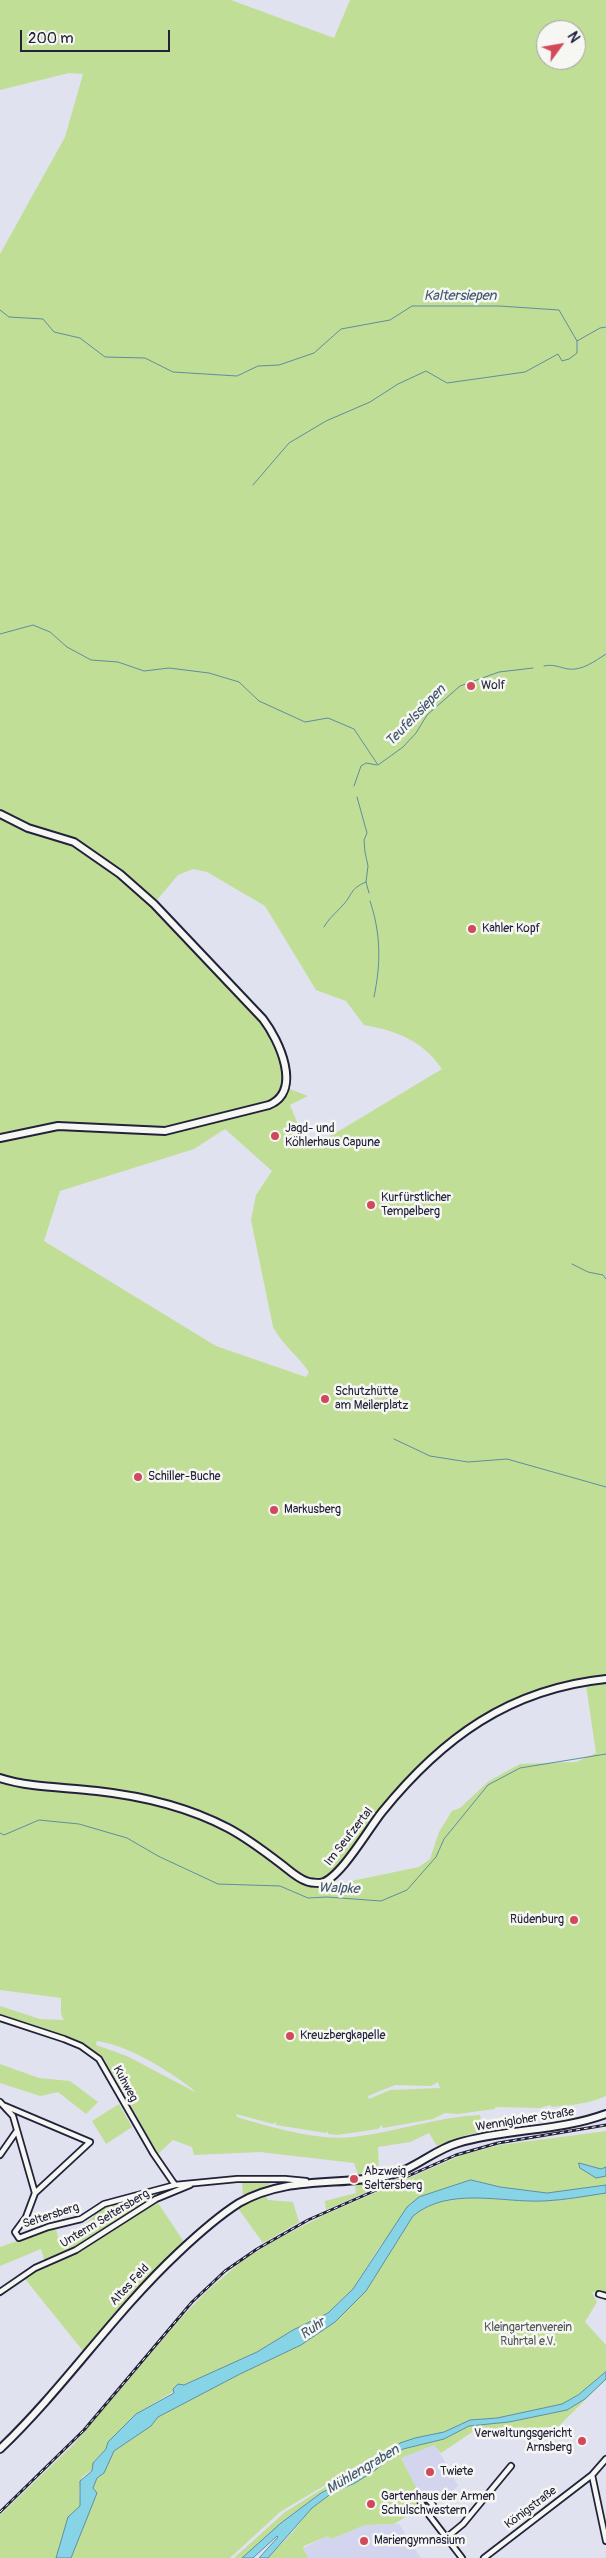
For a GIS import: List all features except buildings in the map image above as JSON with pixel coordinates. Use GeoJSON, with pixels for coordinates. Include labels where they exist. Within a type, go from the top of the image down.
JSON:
{"type":"FeatureCollection","features":[{"type":"Feature","properties":{"kind":"main road"},"geometry":{"type":"LineString","coordinates":[[0,814],[28,828],[67,838],[79,844],[135,886],[263,1019],[277,1042],[287,1083],[282,1096],[274,1103],[165,1131],[58,1126],[0,1138]]}},
{"type":"Feature","properties":{"kind":"main road","name":"Im Seufzertal"},"geometry":{"type":"LineString","coordinates":[[0,1778],[30,1785],[98,1791],[136,1797],[181,1809],[229,1829],[306,1882],[320,1883],[336,1874],[397,1795],[439,1753],[478,1721],[538,1692],[606,1678]]}},
{"type":"Feature","properties":{"kind":"main road","name":"Wennigloher Straße"},"geometry":{"type":"LineString","coordinates":[[308,2182],[390,2176],[458,2143],[518,2131],[572,2126],[606,2114]]}},
{"type":"Feature","properties":{"kind":"main road","name":"Altes Feld"},"geometry":{"type":"LineString","coordinates":[[0,2449],[48,2400],[113,2320],[151,2278],[222,2215],[240,2203],[277,2187],[308,2182]]}},
{"type":"Feature","properties":{"kind":"street","name":"Kuhweg"},"geometry":{"type":"LineString","coordinates":[[0,2018],[82,2046],[98,2059],[153,2153],[175,2185]]}},
{"type":"Feature","properties":{"kind":"street"},"geometry":{"type":"LineString","coordinates":[[2,2104],[90,2142],[35,2193],[16,2132],[13,2116],[2,2104]]}},
{"type":"Feature","properties":{"kind":"street"},"geometry":{"type":"LineString","coordinates":[[0,2155],[16,2132]]}},
{"type":"Feature","properties":{"kind":"street","name":"Wennigloher Straße"},"geometry":{"type":"LineString","coordinates":[[175,2185],[196,2182],[276,2179],[308,2182]]}},
{"type":"Feature","properties":{"kind":"street"},"geometry":{"type":"LineString","coordinates":[[276,2179],[277,2187]]}},
{"type":"Feature","properties":{"kind":"street","name":"Unterm Seltersberg"},"geometry":{"type":"LineString","coordinates":[[0,2292],[35,2268],[76,2250],[98,2237],[156,2199],[196,2182]]}},
{"type":"Feature","properties":{"kind":"street","name":"Seltersberg"},"geometry":{"type":"LineString","coordinates":[[35,2193],[26,2217],[15,2232],[19,2238],[48,2226],[81,2219],[104,2204],[175,2185]]}},
{"type":"Feature","properties":{"kind":"street"},"geometry":{"type":"LineString","coordinates":[[599,2294],[606,2296]]}},
{"type":"Feature","properties":{"kind":"street","name":"Königstraße"},"geometry":{"type":"LineString","coordinates":[[484,2558],[592,2475],[606,2459]]}},
{"type":"Feature","properties":{"kind":"street"},"geometry":{"type":"LineString","coordinates":[[446,2538],[465,2522],[511,2466]]}},
{"type":"Feature","properties":{"kind":"street"},"geometry":{"type":"LineString","coordinates":[[592,2475],[606,2541]]}},
{"type":"Feature","properties":{"kind":"street"},"geometry":{"type":"LineString","coordinates":[[427,2512],[462,2558]]}},
{"type":"Feature","properties":{"kind":"shaded area","name":"Twiete"},"geometry":{"type":"Polygon","coordinates":[[[435,2444],[458,2486],[436,2504],[432,2497],[423,2496],[419,2488],[417,2489],[401,2458],[435,2444]]]}},
{"type":"Feature","properties":{"kind":"shaded area","name":"Mariengymnasium"},"geometry":{"type":"Polygon","coordinates":[[[399,2524],[421,2558],[308,2558],[303,2548],[328,2536],[331,2539],[365,2525],[399,2524]]]}},
{"type":"Feature","properties":{"kind":"green space"},"geometry":{"type":"Polygon","coordinates":[[[0,0],[231,0],[334,38],[350,0],[606,0],[606,2096],[566,2106],[552,2107],[550,2105],[540,2108],[496,2107],[494,2109],[458,2114],[445,2113],[433,2119],[383,2128],[382,2125],[378,2129],[337,2135],[328,2134],[328,2131],[326,2133],[276,2125],[276,2122],[273,2124],[236,2114],[237,2117],[279,2129],[339,2138],[369,2135],[464,2116],[480,2115],[483,2131],[437,2146],[429,2133],[410,2142],[378,2147],[379,2172],[358,2174],[354,2163],[260,2152],[194,2155],[192,2147],[173,2140],[158,2154],[103,2057],[72,2038],[0,2014],[0,2006],[40,2019],[64,2020],[61,2014],[61,1998],[0,1990],[0,254],[65,137],[83,74],[69,73],[0,90],[0,0]],[[193,869],[178,875],[156,901],[204,957],[267,1019],[280,1045],[290,1089],[308,1096],[290,1105],[307,1147],[334,1134],[442,1069],[426,1051],[408,1038],[387,1030],[364,1025],[346,1001],[316,990],[265,906],[207,872],[193,869]],[[225,1129],[194,1149],[60,1191],[44,1241],[216,1346],[306,1377],[309,1372],[273,1327],[251,1220],[256,1195],[272,1171],[225,1129]],[[586,1685],[550,1693],[517,1706],[486,1722],[458,1741],[407,1789],[384,1816],[332,1885],[419,1867],[430,1859],[439,1832],[452,1811],[460,1808],[489,1781],[520,1764],[576,1762],[596,1753],[586,1685]],[[97,2041],[96,2045],[127,2056],[197,2093],[137,2054],[97,2041]],[[438,2082],[431,2086],[395,2085],[368,2096],[369,2099],[390,2090],[440,2088],[438,2082]]]}},
{"type":"Feature","properties":{"kind":"green space"},"geometry":{"type":"Polygon","coordinates":[[[0,2064],[39,2078],[70,2081],[98,2102],[86,2114],[58,2092],[40,2096],[0,2083],[0,2064]]]}},
{"type":"Feature","properties":{"kind":"green space"},"geometry":{"type":"Polygon","coordinates":[[[119,2104],[132,2127],[106,2144],[92,2121],[119,2104]]]}},
{"type":"Feature","properties":{"kind":"green space"},"geometry":{"type":"Polygon","coordinates":[[[606,2131],[606,2167],[601,2169],[580,2163],[596,2178],[606,2176],[606,2185],[547,2193],[500,2187],[471,2180],[419,2197],[378,2249],[353,2289],[328,2313],[293,2330],[257,2352],[184,2385],[136,2414],[108,2442],[106,2449],[96,2459],[92,2470],[82,2477],[79,2488],[80,2506],[68,2517],[56,2558],[0,2558],[0,2515],[73,2445],[181,2318],[207,2291],[242,2261],[272,2242],[326,2214],[462,2155],[500,2145],[606,2131]]]}},
{"type":"Feature","properties":{"kind":"green space"},"geometry":{"type":"Polygon","coordinates":[[[395,2177],[396,2179],[326,2210],[325,2201],[356,2193],[355,2185],[340,2186],[340,2183],[395,2177]]]}},
{"type":"Feature","properties":{"kind":"green space"},"geometry":{"type":"Polygon","coordinates":[[[270,2181],[270,2184],[243,2196],[242,2182],[270,2181]]]}},
{"type":"Feature","properties":{"kind":"green space"},"geometry":{"type":"Polygon","coordinates":[[[177,2187],[80,2246],[45,2262],[41,2249],[0,2266],[0,2247],[56,2227],[58,2238],[74,2235],[94,2216],[93,2213],[103,2206],[177,2187]]]}},
{"type":"Feature","properties":{"kind":"green space","name":"Kleingartenverein Ruhrtal e.V."},"geometry":{"type":"Polygon","coordinates":[[[606,2193],[606,2294],[592,2292],[597,2302],[585,2322],[606,2345],[606,2372],[578,2395],[562,2404],[497,2418],[470,2420],[444,2432],[401,2443],[367,2469],[321,2493],[281,2523],[291,2534],[312,2508],[325,2498],[355,2483],[403,2449],[444,2439],[469,2426],[509,2422],[567,2410],[585,2399],[606,2379],[559,2426],[482,2434],[477,2429],[441,2453],[434,2445],[401,2458],[417,2489],[413,2492],[422,2507],[394,2524],[365,2525],[331,2539],[328,2536],[304,2546],[303,2548],[308,2558],[268,2558],[290,2535],[281,2524],[242,2558],[234,2558],[285,2512],[404,2438],[280,2512],[230,2558],[71,2558],[96,2494],[93,2488],[97,2478],[104,2473],[114,2451],[151,2426],[158,2417],[240,2374],[301,2345],[366,2291],[413,2216],[427,2207],[443,2201],[459,2199],[544,2201],[606,2193]]]}},
{"type":"Feature","properties":{"kind":"green space"},"geometry":{"type":"Polygon","coordinates":[[[265,2194],[268,2200],[293,2202],[299,2222],[263,2243],[237,2207],[265,2194]]]}},
{"type":"Feature","properties":{"kind":"green space"},"geometry":{"type":"Polygon","coordinates":[[[156,2200],[186,2245],[121,2306],[83,2351],[25,2279],[37,2270],[86,2248],[156,2200]]]}},
{"type":"Feature","properties":{"kind":"water"},"geometry":{"type":"Polygon","coordinates":[[[579,2163],[601,2169],[606,2167],[606,2176],[596,2178],[580,2168],[579,2163]]]}},
{"type":"Feature","properties":{"kind":"water","name":"Ruhr"},"geometry":{"type":"Polygon","coordinates":[[[471,2180],[500,2187],[547,2193],[606,2185],[606,2193],[544,2201],[459,2199],[443,2201],[427,2207],[413,2216],[366,2291],[335,2322],[301,2345],[240,2374],[158,2417],[151,2426],[114,2451],[104,2473],[97,2478],[93,2488],[97,2493],[71,2558],[56,2558],[68,2517],[80,2506],[80,2481],[92,2471],[93,2463],[106,2449],[108,2442],[136,2414],[174,2393],[173,2389],[178,2384],[184,2385],[257,2352],[293,2330],[328,2313],[353,2289],[407,2207],[419,2197],[471,2180]]]}},
{"type":"Feature","properties":{"kind":"water"},"geometry":{"type":"Polygon","coordinates":[[[606,2372],[606,2379],[585,2399],[567,2410],[509,2422],[469,2426],[444,2439],[403,2449],[374,2471],[355,2483],[332,2493],[312,2508],[268,2558],[259,2558],[277,2536],[253,2558],[242,2558],[281,2523],[321,2493],[367,2469],[400,2443],[444,2432],[470,2420],[497,2418],[562,2404],[578,2395],[606,2372]]]}},
{"type":"Feature","properties":{"kind":"waterway","name":"Kaltersiepen"},"geometry":{"type":"LineString","coordinates":[[0,310],[9,317],[43,319],[54,332],[80,338],[105,357],[145,358],[173,372],[237,376],[258,366],[279,365],[314,353],[341,329],[390,320],[412,306],[499,306],[559,310],[577,341],[600,328],[606,327]]}},
{"type":"Feature","properties":{"kind":"waterway"},"geometry":{"type":"LineString","coordinates":[[253,485],[289,443],[326,421],[370,402],[398,384],[426,371],[447,383],[525,372],[558,354],[562,361],[569,359],[577,353],[577,341]]}},
{"type":"Feature","properties":{"kind":"waterway","name":"Teufelssiepen"},"geometry":{"type":"LineString","coordinates":[[0,634],[33,625],[50,632],[67,647],[91,660],[118,662],[144,671],[169,668],[209,673],[239,682],[259,701],[305,722],[328,718],[354,729],[378,765],[403,747],[416,733],[427,715],[460,686],[499,672],[533,668]]}},
{"type":"Feature","properties":{"kind":"waterway","name":"Teufelssiepen"},"geometry":{"type":"LineString","coordinates":[[544,666],[573,669],[588,665],[606,654]]}},
{"type":"Feature","properties":{"kind":"waterway"},"geometry":{"type":"LineString","coordinates":[[354,786],[361,766],[366,763],[377,765]]}},
{"type":"Feature","properties":{"kind":"waterway"},"geometry":{"type":"LineString","coordinates":[[357,797],[367,833],[364,840],[368,866],[366,882],[369,893]]}},
{"type":"Feature","properties":{"kind":"waterway"},"geometry":{"type":"LineString","coordinates":[[324,927],[354,890],[366,882]]}},
{"type":"Feature","properties":{"kind":"waterway"},"geometry":{"type":"LineString","coordinates":[[370,901],[374,913],[379,949],[374,997]]}},
{"type":"Feature","properties":{"kind":"waterway"},"geometry":{"type":"LineString","coordinates":[[572,1264],[588,1272],[603,1275],[606,1279]]}},
{"type":"Feature","properties":{"kind":"waterway"},"geometry":{"type":"LineString","coordinates":[[394,1439],[430,1456],[468,1462],[507,1459],[606,1487]]}},
{"type":"Feature","properties":{"kind":"waterway","name":"Walpke"},"geometry":{"type":"LineString","coordinates":[[0,1833],[4,1835],[39,1820],[79,1824],[127,1838],[158,1856],[218,1884],[280,1886],[308,1898],[327,1897],[381,1901],[407,1890],[436,1857],[444,1839],[488,1785],[520,1768],[606,1754]]}},
{"type":"Feature","properties":{"kind":"railway"},"geometry":{"type":"LineString","coordinates":[[0,2512],[84,2430],[192,2302],[225,2271],[257,2249],[308,2220],[456,2155],[498,2143],[606,2125]]}},
{"type":"Feature","properties":{"kind":"place","name":"Wolf"},"geometry":{"type":"Point","coordinates":[471,686]}},
{"type":"Feature","properties":{"kind":"place","name":"Kahler Kopf"},"geometry":{"type":"Point","coordinates":[472,929]}},
{"type":"Feature","properties":{"kind":"place","name":"Jagd- und Köhlerhaus Capune"},"geometry":{"type":"Point","coordinates":[275,1136]}},
{"type":"Feature","properties":{"kind":"place","name":"Kurfürstlicher Tempelberg"},"geometry":{"type":"Point","coordinates":[371,1205]}},
{"type":"Feature","properties":{"kind":"place","name":"Schutzhütte am Meilerplatz"},"geometry":{"type":"Point","coordinates":[325,1399]}},
{"type":"Feature","properties":{"kind":"place","name":"Schiller-Buche"},"geometry":{"type":"Point","coordinates":[138,1477]}},
{"type":"Feature","properties":{"kind":"place","name":"Markusberg"},"geometry":{"type":"Point","coordinates":[274,1510]}},
{"type":"Feature","properties":{"kind":"place","name":"Rüdenburg"},"geometry":{"type":"Point","coordinates":[574,1920]}},
{"type":"Feature","properties":{"kind":"place","name":"Kreuzbergkapelle"},"geometry":{"type":"Point","coordinates":[290,2036]}},
{"type":"Feature","properties":{"kind":"place","name":"Abzweig Seltersberg"},"geometry":{"type":"Point","coordinates":[354,2179]}},
{"type":"Feature","properties":{"kind":"place","name":"Verwaltungsgericht Arnsberg"},"geometry":{"type":"Point","coordinates":[582,2441]}},
{"type":"Feature","properties":{"kind":"place","name":"Twiete"},"geometry":{"type":"Point","coordinates":[430,2472]}},
{"type":"Feature","properties":{"kind":"place","name":"Gartenhaus der Armen Schulschwestern"},"geometry":{"type":"Point","coordinates":[371,2504]}},
{"type":"Feature","properties":{"kind":"place","name":"Mariengymnasium"},"geometry":{"type":"Point","coordinates":[364,2541]}},
{"type":"Feature","properties":{"kind":"water label","name":"Mühlengraben"},"geometry":{"type":"Point","coordinates":[363,2470]}}]}
